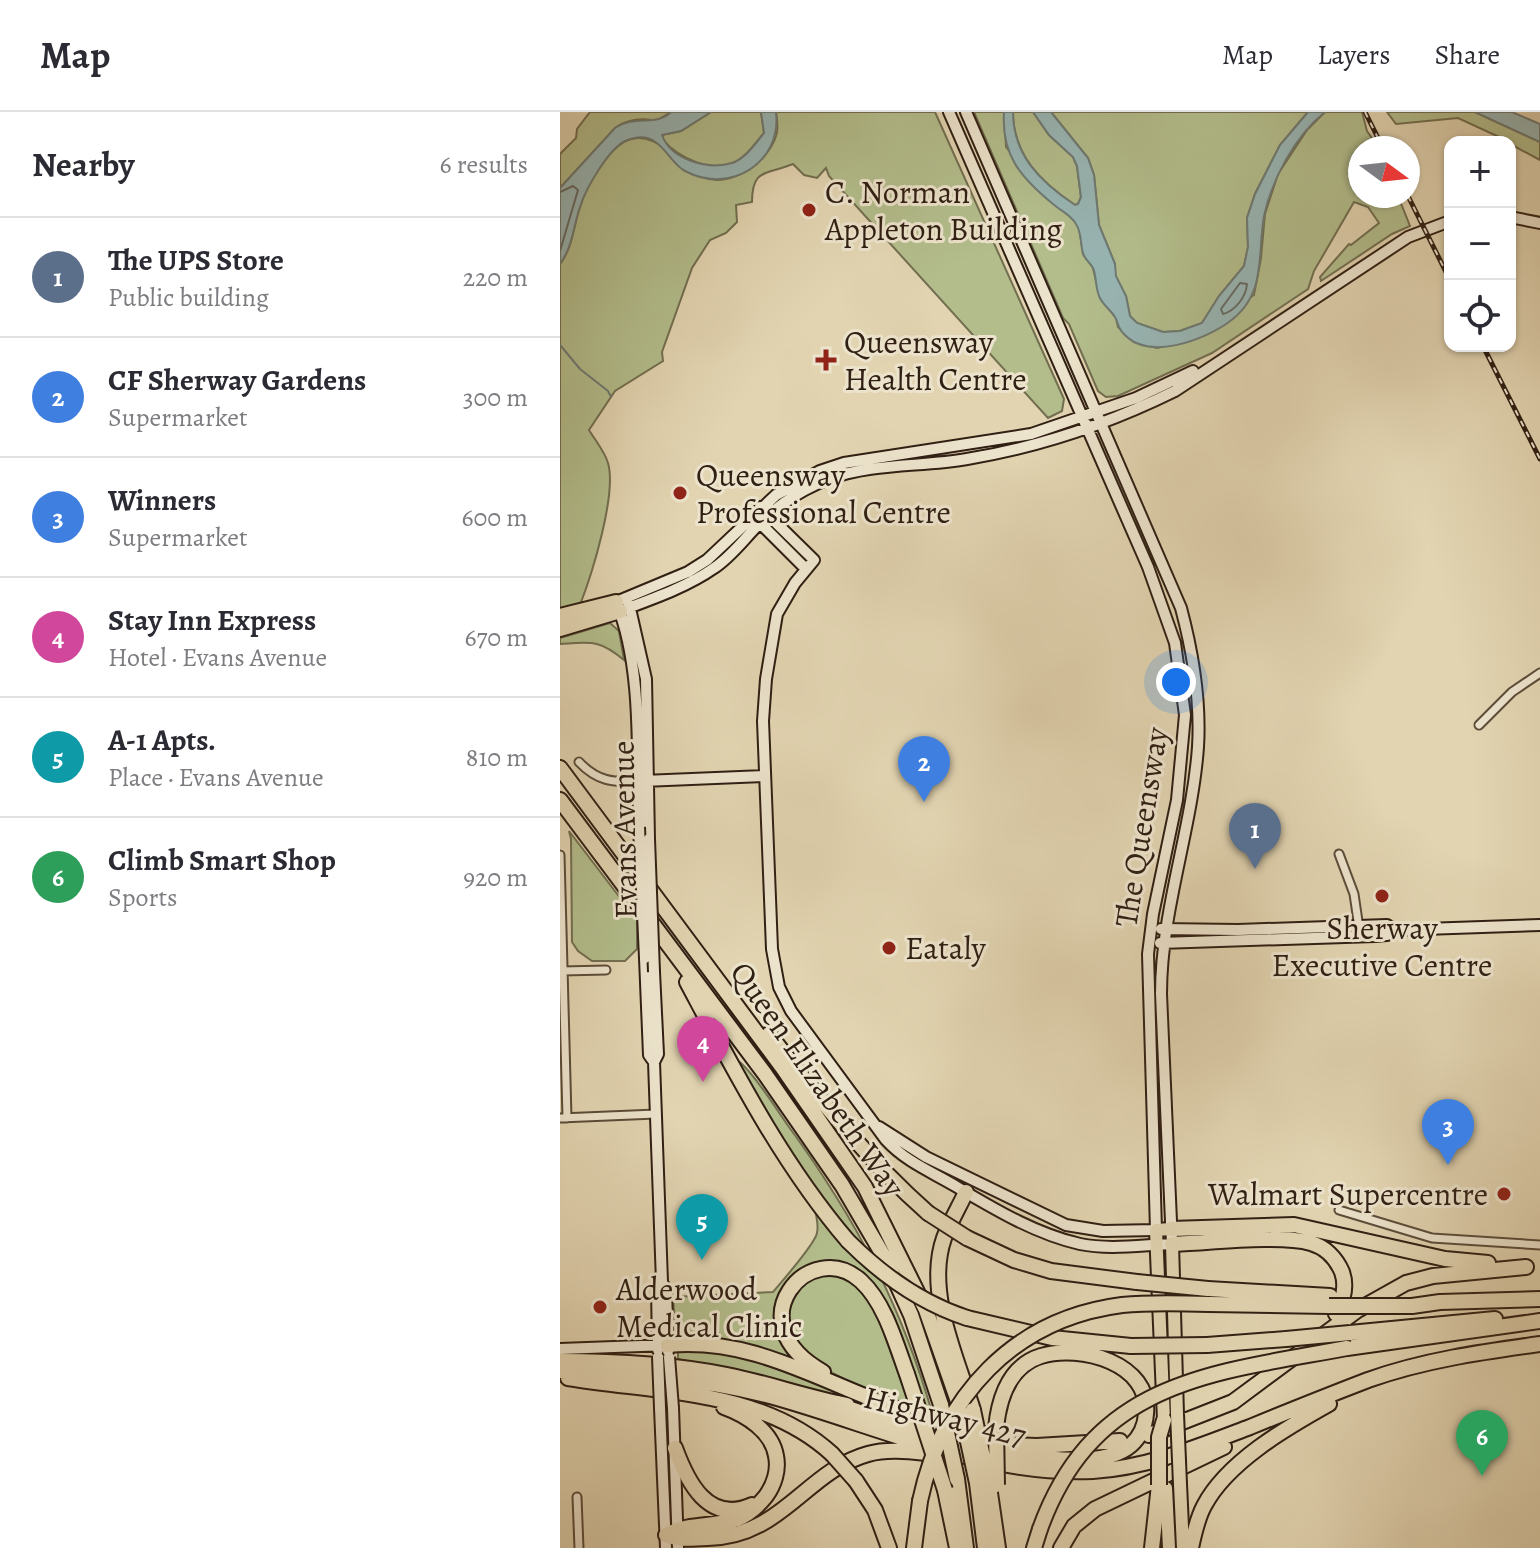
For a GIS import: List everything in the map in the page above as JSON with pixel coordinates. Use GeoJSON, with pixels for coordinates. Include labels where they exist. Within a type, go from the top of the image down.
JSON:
{"type":"FeatureCollection","features":[{"type":"Feature","properties":{"kind":"highway"},"geometry":{"type":"LineString","coordinates":[[560,616],[624,605]]}},
{"type":"Feature","properties":{"kind":"highway"},"geometry":{"type":"LineString","coordinates":[[560,629],[624,605]]}},
{"type":"Feature","properties":{"kind":"highway","name":"Queen Elizabeth Way"},"geometry":{"type":"LineString","coordinates":[[560,768],[799,1091],[865,1187],[926,1310],[967,1412],[988,1485],[993,1547]]}},
{"type":"Feature","properties":{"kind":"highway","name":"Queen Elizabeth Way"},"geometry":{"type":"LineString","coordinates":[[560,800],[765,1074],[865,1223],[911,1315],[941,1405],[957,1479],[966,1548]]}},
{"type":"Feature","properties":{"kind":"highway"},"geometry":{"type":"LineString","coordinates":[[660,905],[682,923],[787,1058],[895,1184],[928,1213],[967,1238],[1014,1260],[1051,1271],[1137,1282],[1208,1296],[1412,1302],[1540,1299]]}},
{"type":"Feature","properties":{"kind":"highway"},"geometry":{"type":"LineString","coordinates":[[664,940],[750,1095],[823,1212],[883,1274],[902,1286],[933,1304],[967,1318],[1052,1338],[1131,1346],[1207,1345],[1286,1339],[1349,1341]]}},
{"type":"Feature","properties":{"kind":"highway"},"geometry":{"type":"LineString","coordinates":[[964,1183],[939,1260],[939,1288],[967,1412]]}},
{"type":"Feature","properties":{"kind":"highway"},"geometry":{"type":"LineString","coordinates":[[1171,1229],[1294,1225],[1445,1259],[1533,1268]]}},
{"type":"Feature","properties":{"kind":"highway"},"geometry":{"type":"LineString","coordinates":[[1164,1244],[1297,1240],[1316,1245],[1333,1257],[1341,1270],[1345,1287],[1338,1311],[1273,1374]]}},
{"type":"Feature","properties":{"kind":"highway"},"geometry":{"type":"LineString","coordinates":[[1149,1435],[1217,1410],[1273,1374],[1356,1311],[1406,1283],[1433,1276],[1533,1268]]}},
{"type":"Feature","properties":{"kind":"highway"},"geometry":{"type":"LineString","coordinates":[[876,1401],[816,1368],[794,1351],[787,1341],[782,1331],[784,1300],[794,1284],[805,1275],[821,1269],[841,1270],[857,1277],[875,1299],[907,1374],[945,1490],[957,1548]]}},
{"type":"Feature","properties":{"kind":"highway"},"geometry":{"type":"LineString","coordinates":[[914,1548],[920,1501],[934,1450],[956,1408],[984,1373],[1022,1342],[1066,1319],[1105,1308],[1208,1296]]}},
{"type":"Feature","properties":{"kind":"highway"},"geometry":{"type":"LineString","coordinates":[[1034,1548],[1062,1480],[1084,1450],[1108,1426],[1144,1400],[1201,1376],[1349,1341],[1540,1321]]}},
{"type":"Feature","properties":{"kind":"highway"},"geometry":{"type":"LineString","coordinates":[[663,1351],[700,1343],[743,1349],[876,1401],[984,1434],[1051,1445]]}},
{"type":"Feature","properties":{"kind":"highway"},"geometry":{"type":"LineString","coordinates":[[1061,1548],[1074,1526],[1095,1509],[1311,1403],[1431,1362],[1540,1344]]}},
{"type":"Feature","properties":{"kind":"highway"},"geometry":{"type":"LineString","coordinates":[[838,1403],[915,1430],[990,1450],[1032,1456],[1086,1458],[1115,1455],[1134,1442],[1144,1428],[1146,1397],[1137,1378],[1121,1366],[1070,1354],[1046,1355],[1025,1363],[1013,1375],[999,1404],[996,1428],[988,1485]]}},
{"type":"Feature","properties":{"kind":"highway","name":"Highway 427"},"geometry":{"type":"LineString","coordinates":[[560,1361],[617,1361],[682,1367],[769,1384],[972,1438],[1013,1445],[1120,1441]]}},
{"type":"Feature","properties":{"kind":"highway","name":"Highway 427"},"geometry":{"type":"LineString","coordinates":[[560,1371],[685,1379],[741,1389],[963,1456],[1061,1471],[1118,1468],[1200,1447],[1311,1403]]}},
{"type":"Feature","properties":{"kind":"highway"},"geometry":{"type":"LineString","coordinates":[[560,1377],[744,1405],[803,1430],[832,1454],[856,1481],[875,1510],[889,1548]]}},
{"type":"Feature","properties":{"kind":"highway"},"geometry":{"type":"LineString","coordinates":[[1191,1548],[1205,1503],[1243,1461],[1295,1423],[1371,1380]]}},
{"type":"Feature","properties":{"kind":"highway"},"geometry":{"type":"LineString","coordinates":[[676,1541],[743,1517],[755,1509],[774,1482],[776,1454],[761,1429],[735,1411],[690,1395]]}},
{"type":"Feature","properties":{"kind":"highway"},"geometry":{"type":"LineString","coordinates":[[1152,1548],[1162,1486],[1159,1437],[1170,1417]]}},
{"type":"Feature","properties":{"kind":"highway"},"geometry":{"type":"LineString","coordinates":[[675,1448],[689,1483],[708,1502],[732,1510],[747,1507],[766,1496]]}},
{"type":"Feature","properties":{"kind":"highway"},"geometry":{"type":"LineString","coordinates":[[676,1541],[745,1533],[764,1524],[841,1466],[869,1454],[889,1451],[963,1456]]}},
{"type":"Feature","properties":{"kind":"main road","name":"The Queensway"},"geometry":{"type":"LineString","coordinates":[[949,112],[1153,579],[1175,643],[1185,715],[1177,800],[1149,943],[1148,997],[1156,1230],[1164,1244]]}},
{"type":"Feature","properties":{"kind":"main road","name":"The Queensway"},"geometry":{"type":"LineString","coordinates":[[966,112],[1181,608],[1190,647],[1198,723],[1197,749],[1187,820],[1165,929],[1161,994],[1171,1229],[1164,1244],[1170,1417],[1180,1484],[1183,1548]]}},
{"type":"Feature","properties":{"kind":"main road"},"geometry":{"type":"LineString","coordinates":[[1516,218],[1540,223]]}},
{"type":"Feature","properties":{"kind":"main road"},"geometry":{"type":"LineString","coordinates":[[760,515],[832,477],[964,460],[1009,451],[1102,424],[1175,391],[1220,358],[1408,237],[1444,223]]}},
{"type":"Feature","properties":{"kind":"main road"},"geometry":{"type":"LineString","coordinates":[[624,605],[687,583],[716,567],[760,515],[800,480],[844,463],[1031,434],[1136,398],[1220,358]]}},
{"type":"Feature","properties":{"kind":"main road"},"geometry":{"type":"LineString","coordinates":[[760,515],[814,560],[782,605],[773,627],[764,698],[771,931],[779,987],[799,1024],[898,1153],[1066,1225],[1103,1231],[1171,1229]]}},
{"type":"Feature","properties":{"kind":"main road"},"geometry":{"type":"LineString","coordinates":[[760,515],[806,569]]}},
{"type":"Feature","properties":{"kind":"main road","name":"Evans Avenue"},"geometry":{"type":"LineString","coordinates":[[624,605],[649,839],[658,1054],[654,1062],[662,1282],[666,1290],[660,1408],[676,1541]]}},
{"type":"Feature","properties":{"kind":"main road"},"geometry":{"type":"LineString","coordinates":[[644,781],[765,776]]}},
{"type":"Feature","properties":{"kind":"main road","name":"Evans Avenue"},"geometry":{"type":"LineString","coordinates":[[644,781],[639,827],[649,1055],[654,1062]]}},
{"type":"Feature","properties":{"kind":"main road"},"geometry":{"type":"LineString","coordinates":[[1177,800],[1178,809],[1187,820]]}},
{"type":"Feature","properties":{"kind":"main road"},"geometry":{"type":"LineString","coordinates":[[1151,929],[1359,931],[1387,935],[1395,930],[1540,925]]}},
{"type":"Feature","properties":{"kind":"main road"},"geometry":{"type":"LineString","coordinates":[[1149,943],[1359,931]]}},
{"type":"Feature","properties":{"kind":"main road"},"geometry":{"type":"LineString","coordinates":[[964,1183],[1045,1233],[1082,1244],[1164,1244]]}},
{"type":"Feature","properties":{"kind":"main road"},"geometry":{"type":"LineString","coordinates":[[560,1349],[663,1351]]}},
{"type":"Feature","properties":{"kind":"main road","name":"Evans Avenue"},"geometry":{"type":"LineString","coordinates":[[663,1351],[673,1408],[676,1541]]}},
{"type":"Feature","properties":{"kind":"main road"},"geometry":{"type":"LineString","coordinates":[[1162,1486],[1169,1548]]}},
{"type":"Feature","properties":{"kind":"street"},"geometry":{"type":"LineString","coordinates":[[1479,725],[1512,692],[1540,673]]}},
{"type":"Feature","properties":{"kind":"street"},"geometry":{"type":"LineString","coordinates":[[579,762],[604,780],[644,781]]}},
{"type":"Feature","properties":{"kind":"street"},"geometry":{"type":"LineString","coordinates":[[1339,854],[1354,894],[1359,931]]}},
{"type":"Feature","properties":{"kind":"street"},"geometry":{"type":"LineString","coordinates":[[560,855],[564,1118],[656,1114]]}},
{"type":"Feature","properties":{"kind":"street"},"geometry":{"type":"LineString","coordinates":[[562,971],[606,970]]}},
{"type":"Feature","properties":{"kind":"street"},"geometry":{"type":"LineString","coordinates":[[1339,1210],[1432,1238],[1540,1245]]}},
{"type":"Feature","properties":{"kind":"street"},"geometry":{"type":"LineString","coordinates":[[577,1497],[579,1548]]}},
{"type":"Feature","properties":{"kind":"green space"},"geometry":{"type":"Polygon","coordinates":[[[590,112],[671,112],[656,121],[634,120],[615,128],[560,188],[560,154],[576,138],[577,129],[590,112]]]}},
{"type":"Feature","properties":{"kind":"green space"},"geometry":{"type":"Polygon","coordinates":[[[711,112],[761,112],[764,133],[737,161],[718,166],[687,158],[662,139],[661,135],[681,131],[711,112]]]}},
{"type":"Feature","properties":{"kind":"green space"},"geometry":{"type":"Polygon","coordinates":[[[776,112],[935,112],[1064,399],[1062,411],[1048,418],[829,176],[826,168],[817,178],[804,175],[793,164],[762,174],[755,183],[752,202],[736,205],[737,222],[726,233],[710,240],[692,268],[662,352],[663,361],[615,391],[589,430],[608,463],[610,477],[606,513],[597,555],[580,605],[560,609],[560,264],[570,244],[587,190],[610,154],[624,142],[635,138],[656,143],[703,177],[714,180],[736,176],[757,164],[772,146],[777,130],[776,112]]]}},
{"type":"Feature","properties":{"kind":"green space"},"geometry":{"type":"Polygon","coordinates":[[[974,112],[1004,112],[1006,147],[1044,196],[1079,226],[1083,254],[1093,268],[1100,298],[1116,318],[1118,327],[1134,342],[1157,348],[1185,341],[1254,295],[1265,214],[1278,174],[1307,130],[1325,112],[1362,112],[1371,136],[1348,136],[1348,208],[1351,208],[1314,271],[1308,289],[1212,353],[1118,396],[1106,397],[1098,391],[1069,324],[1063,318],[974,112]]]}},
{"type":"Feature","properties":{"kind":"green space"},"geometry":{"type":"Polygon","coordinates":[[[1013,112],[1033,112],[1049,135],[1073,157],[1081,197],[1078,204],[1075,205],[1051,187],[1031,166],[1018,141],[1013,112]]]}},
{"type":"Feature","properties":{"kind":"green space"},"geometry":{"type":"Polygon","coordinates":[[[1051,112],[1308,112],[1280,145],[1255,194],[1247,218],[1248,247],[1244,266],[1202,323],[1180,331],[1163,332],[1137,323],[1130,316],[1126,296],[1115,276],[1115,264],[1099,225],[1094,175],[1088,158],[1051,112]]]}},
{"type":"Feature","properties":{"kind":"green space"},"geometry":{"type":"Polygon","coordinates":[[[1387,112],[1475,112],[1540,142],[1540,160],[1516,147],[1516,136],[1497,136],[1458,118],[1396,124],[1387,112]]]}},
{"type":"Feature","properties":{"kind":"green space"},"geometry":{"type":"Polygon","coordinates":[[[1369,208],[1403,208],[1410,226],[1392,234],[1321,281],[1320,277],[1349,244],[1379,223],[1369,208]]]}},
{"type":"Feature","properties":{"kind":"green space"},"geometry":{"type":"Polygon","coordinates":[[[610,623],[619,631],[624,660],[608,648],[594,643],[560,644],[560,638],[610,623]]]}},
{"type":"Feature","properties":{"kind":"green space"},"geometry":{"type":"Polygon","coordinates":[[[569,831],[637,920],[637,949],[625,961],[592,961],[572,942],[569,831]]]}},
{"type":"Feature","properties":{"kind":"green space"},"geometry":{"type":"Polygon","coordinates":[[[741,1063],[813,1161],[856,1230],[907,1337],[933,1416],[922,1412],[898,1339],[856,1270],[798,1275],[782,1289],[776,1301],[774,1320],[783,1346],[796,1360],[719,1341],[719,1333],[687,1336],[678,1332],[673,1297],[773,1292],[817,1233],[811,1197],[801,1174],[740,1068],[741,1063]]]}},
{"type":"Feature","properties":{"kind":"green space"},"geometry":{"type":"Polygon","coordinates":[[[827,1272],[852,1279],[873,1303],[911,1409],[871,1394],[799,1351],[785,1322],[796,1287],[827,1272]]]}},
{"type":"Feature","properties":{"kind":"green space"},"geometry":{"type":"Polygon","coordinates":[[[678,1348],[736,1354],[782,1368],[843,1395],[842,1399],[678,1359],[678,1348]]]}},
{"type":"Feature","properties":{"kind":"water"},"geometry":{"type":"Polygon","coordinates":[[[671,112],[711,112],[681,131],[662,135],[673,151],[702,164],[732,163],[746,154],[764,133],[761,112],[776,112],[776,130],[771,146],[750,170],[719,179],[685,171],[651,139],[640,137],[625,141],[598,170],[587,190],[560,264],[560,188],[615,128],[630,122],[659,119],[671,112]]]}},
{"type":"Feature","properties":{"kind":"water"},"geometry":{"type":"Polygon","coordinates":[[[1004,112],[1013,112],[1018,141],[1031,166],[1051,187],[1075,205],[1081,197],[1073,157],[1049,135],[1033,112],[1051,112],[1088,158],[1094,175],[1099,225],[1126,296],[1130,316],[1137,323],[1163,332],[1180,331],[1202,323],[1244,266],[1248,247],[1247,218],[1255,194],[1280,145],[1308,112],[1325,112],[1304,133],[1286,159],[1273,188],[1264,216],[1258,274],[1250,300],[1218,329],[1191,341],[1161,347],[1134,342],[1121,331],[1098,294],[1094,272],[1084,255],[1076,224],[1031,185],[1015,164],[1006,141],[1004,112]]]}},
{"type":"Feature","properties":{"kind":"water"},"geometry":{"type":"Polygon","coordinates":[[[1475,112],[1512,112],[1540,124],[1540,142],[1475,112]]]}},
{"type":"Feature","properties":{"kind":"waterway"},"geometry":{"type":"LineString","coordinates":[[560,345],[580,369],[608,391],[611,397]]}},
{"type":"Feature","properties":{"kind":"railway"},"geometry":{"type":"LineString","coordinates":[[1365,112],[1377,136]]}},
{"type":"Feature","properties":{"kind":"railway"},"geometry":{"type":"LineString","coordinates":[[1414,208],[1444,268]]}},
{"type":"Feature","properties":{"kind":"railway"},"geometry":{"type":"LineString","coordinates":[[1486,352],[1540,459]]}},
{"type":"Feature","properties":{"kind":"place","name":"C. Norman Appleton Building"},"geometry":{"type":"Point","coordinates":[809,210]}},
{"type":"Feature","properties":{"kind":"place","name":"Queensway Health Centre"},"geometry":{"type":"Point","coordinates":[826,360]}},
{"type":"Feature","properties":{"kind":"place","name":"Queensway Professional Centre"},"geometry":{"type":"Point","coordinates":[680,493]}},
{"type":"Feature","properties":{"kind":"place","name":"CF Sherway Gardens"},"geometry":{"type":"Point","coordinates":[924,802]}},
{"type":"Feature","properties":{"kind":"place","name":"The UPS Store"},"geometry":{"type":"Point","coordinates":[1255,869]}},
{"type":"Feature","properties":{"kind":"place","name":"Sherway Executive Centre"},"geometry":{"type":"Point","coordinates":[1382,896]}},
{"type":"Feature","properties":{"kind":"place","name":"Eataly"},"geometry":{"type":"Point","coordinates":[889,948]}},
{"type":"Feature","properties":{"kind":"place","name":"Stay Inn Express"},"geometry":{"type":"Point","coordinates":[703,1082]}},
{"type":"Feature","properties":{"kind":"place","name":"Winners"},"geometry":{"type":"Point","coordinates":[1448,1165]}},
{"type":"Feature","properties":{"kind":"place","name":"Walmart Supercentre"},"geometry":{"type":"Point","coordinates":[1504,1194]}},
{"type":"Feature","properties":{"kind":"place","name":"A-1 Apts."},"geometry":{"type":"Point","coordinates":[702,1260]}},
{"type":"Feature","properties":{"kind":"place","name":"Alderwood Medical Clinic"},"geometry":{"type":"Point","coordinates":[600,1307]}},
{"type":"Feature","properties":{"kind":"place","name":"Climb Smart Shop"},"geometry":{"type":"Point","coordinates":[1482,1476]}}]}
